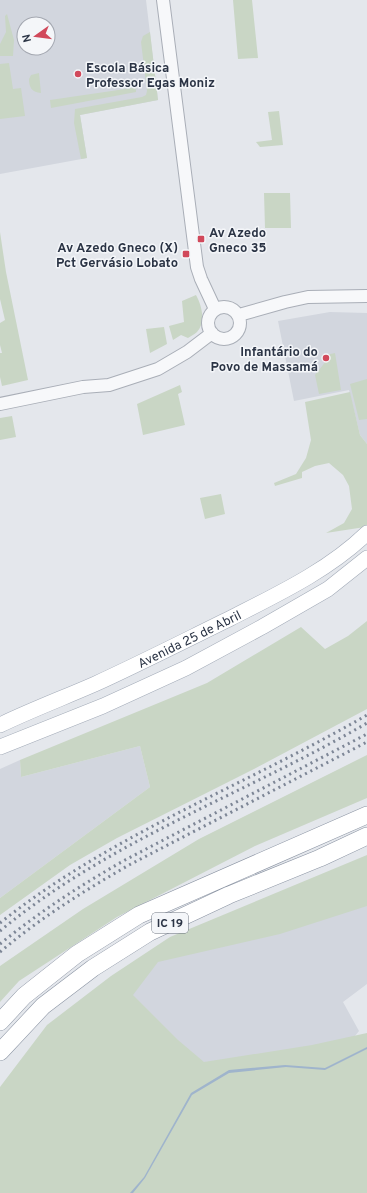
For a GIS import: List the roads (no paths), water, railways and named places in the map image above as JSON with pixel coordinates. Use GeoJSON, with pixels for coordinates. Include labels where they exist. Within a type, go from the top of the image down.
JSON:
{"type":"FeatureCollection","features":[{"type":"Feature","properties":{"kind":"highway","name":"IC 19"},"geometry":{"type":"LineString","coordinates":[[0,1022],[24,996],[77,954],[139,915],[367,815]]}},
{"type":"Feature","properties":{"kind":"highway","name":"IC 19"},"geometry":{"type":"LineString","coordinates":[[0,1052],[43,1006],[93,968],[150,932],[230,895],[320,858],[367,836]]}},
{"type":"Feature","properties":{"kind":"main road","name":"Avenida 25 de Abril"},"geometry":{"type":"LineString","coordinates":[[0,725],[107,678],[252,608],[316,572],[358,542],[367,533]]}},
{"type":"Feature","properties":{"kind":"main road","name":"Avenida 25 de Abril"},"geometry":{"type":"LineString","coordinates":[[0,747],[103,706],[186,668],[262,628],[328,589],[367,558]]}},
{"type":"Feature","properties":{"kind":"street"},"geometry":{"type":"LineString","coordinates":[[163,0],[197,267],[215,309]]}},
{"type":"Feature","properties":{"kind":"street"},"geometry":{"type":"LineString","coordinates":[[239,315],[308,297],[367,296]]}},
{"type":"Feature","properties":{"kind":"street"},"geometry":{"type":"LineString","coordinates":[[220,307],[231,308],[239,315],[241,326],[236,335],[226,340],[221,339],[212,333],[208,323],[209,318],[215,309],[220,307]]}},
{"type":"Feature","properties":{"kind":"street"},"geometry":{"type":"LineString","coordinates":[[0,404],[83,387],[109,385],[151,372],[187,352],[212,333]]}},
{"type":"Feature","properties":{"kind":"water"},"geometry":{"type":"Polygon","coordinates":[[[367,1047],[367,1049],[325,1070],[286,1067],[229,1073],[192,1095],[145,1178],[133,1193],[130,1193],[144,1177],[191,1093],[229,1070],[285,1065],[325,1068],[367,1047]]]}},
{"type":"Feature","properties":{"kind":"railway"},"geometry":{"type":"LineString","coordinates":[[0,923],[42,892],[87,863],[179,812],[274,765],[367,715]]}},
{"type":"Feature","properties":{"kind":"railway"},"geometry":{"type":"LineString","coordinates":[[0,931],[42,899],[86,870],[132,844],[367,723]]}},
{"type":"Feature","properties":{"kind":"railway"},"geometry":{"type":"LineString","coordinates":[[0,944],[61,899],[125,860],[367,734]]}},
{"type":"Feature","properties":{"kind":"railway"},"geometry":{"type":"LineString","coordinates":[[0,952],[63,906],[129,865],[367,742]]}},
{"type":"Feature","properties":{"kind":"place","name":"Escola Básica Professor Egas Moniz"},"geometry":{"type":"Point","coordinates":[78,74]}},
{"type":"Feature","properties":{"kind":"place","name":"Av Azedo Gneco 35"},"geometry":{"type":"Point","coordinates":[201,239]}},
{"type":"Feature","properties":{"kind":"place","name":"Av Azedo Gneco (X) Pct Gervásio Lobato"},"geometry":{"type":"Point","coordinates":[186,254]}},
{"type":"Feature","properties":{"kind":"place","name":"Infantário do Povo de Massamá"},"geometry":{"type":"Point","coordinates":[326,358]}}]}
